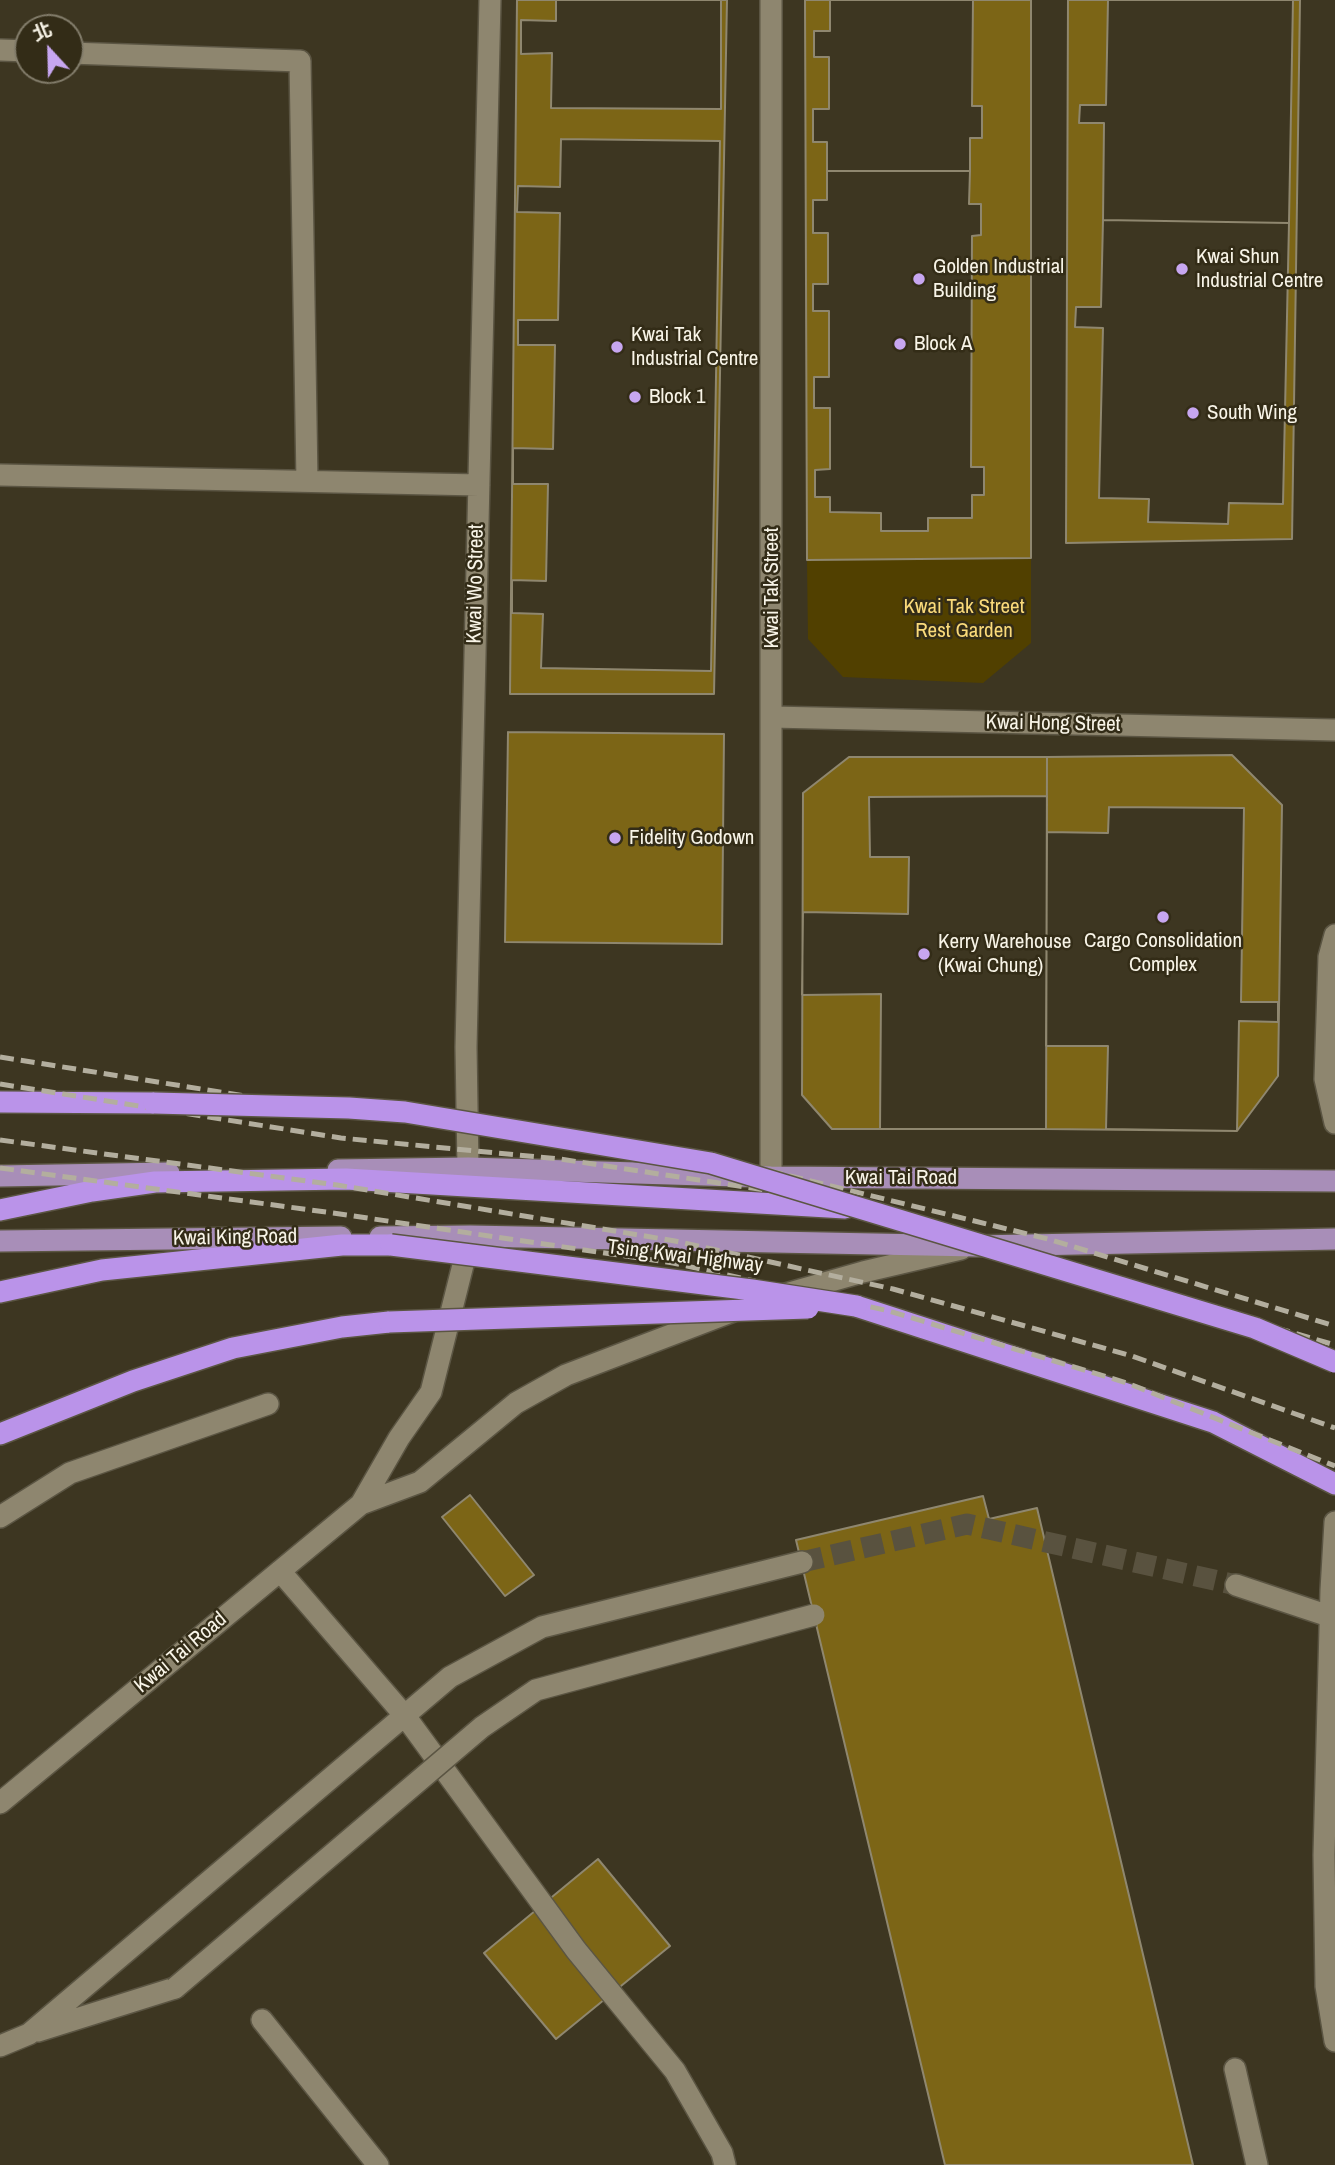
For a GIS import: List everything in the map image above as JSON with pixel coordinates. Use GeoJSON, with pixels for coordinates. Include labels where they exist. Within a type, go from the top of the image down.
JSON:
{"type":"FeatureCollection","features":[{"type":"Feature","properties":{"kind":"highway"},"geometry":{"type":"LineString","coordinates":[[0,1102],[290,1106],[405,1112],[711,1163],[1255,1328],[1335,1363]]}},
{"type":"Feature","properties":{"kind":"highway"},"geometry":{"type":"LineString","coordinates":[[0,1210],[92,1191],[155,1182],[346,1179],[870,1210]]}},
{"type":"Feature","properties":{"kind":"highway","name":"Tsing Kwai Highway"},"geometry":{"type":"LineString","coordinates":[[0,1292],[102,1270],[342,1245],[391,1245],[752,1290],[856,1306],[1213,1422],[1335,1484]]}},
{"type":"Feature","properties":{"kind":"highway"},"geometry":{"type":"LineString","coordinates":[[0,1434],[133,1381],[233,1348],[342,1327],[390,1322],[856,1306]]}},
{"type":"Feature","properties":{"kind":"main road"},"geometry":{"type":"LineString","coordinates":[[0,1176],[468,1168]]}},
{"type":"Feature","properties":{"kind":"main road","name":"Kwai Tai Road"},"geometry":{"type":"LineString","coordinates":[[468,1168],[771,1177],[1335,1181]]}},
{"type":"Feature","properties":{"kind":"main road","name":"Kwai Tai Road"},"geometry":{"type":"LineString","coordinates":[[470,1236],[976,1246],[1335,1239]]}},
{"type":"Feature","properties":{"kind":"main road","name":"Kwai King Road"},"geometry":{"type":"LineString","coordinates":[[0,1241],[470,1236]]}},
{"type":"Feature","properties":{"kind":"street","name":"Kwai Wo Street"},"geometry":{"type":"LineString","coordinates":[[468,1168],[466,1047],[490,0]]}},
{"type":"Feature","properties":{"kind":"street","name":"Kwai Tak Street"},"geometry":{"type":"LineString","coordinates":[[771,0],[771,1177]]}},
{"type":"Feature","properties":{"kind":"street"},"geometry":{"type":"LineString","coordinates":[[84,53],[300,61],[307,481]]}},
{"type":"Feature","properties":{"kind":"street"},"geometry":{"type":"LineString","coordinates":[[0,475],[478,485]]}},
{"type":"Feature","properties":{"kind":"street","name":"Kwai Hong Street"},"geometry":{"type":"LineString","coordinates":[[772,717],[1335,730]]}},
{"type":"Feature","properties":{"kind":"street"},"geometry":{"type":"LineString","coordinates":[[1335,935],[1329,957],[1325,1079],[1335,1123]]}},
{"type":"Feature","properties":{"kind":"street","name":"Kwai Tai Road"},"geometry":{"type":"LineString","coordinates":[[361,1504],[431,1392],[470,1236]]}},
{"type":"Feature","properties":{"kind":"street","name":"Kwai Tai Road"},"geometry":{"type":"LineString","coordinates":[[0,1803],[361,1504],[420,1482],[516,1403],[566,1375],[762,1301],[863,1272],[976,1246]]}},
{"type":"Feature","properties":{"kind":"street"},"geometry":{"type":"LineString","coordinates":[[0,1517],[70,1473],[268,1404]]}},
{"type":"Feature","properties":{"kind":"street"},"geometry":{"type":"LineString","coordinates":[[1335,1522],[1324,1855],[1331,1905],[1326,1986],[1335,2042]]}},
{"type":"Feature","properties":{"kind":"street"},"geometry":{"type":"LineString","coordinates":[[29,2034],[450,1678],[542,1627],[802,1562]]}},
{"type":"Feature","properties":{"kind":"street"},"geometry":{"type":"LineString","coordinates":[[280,1571],[405,1716],[576,1950],[675,2071],[722,2153],[725,2165]]}},
{"type":"Feature","properties":{"kind":"street"},"geometry":{"type":"LineString","coordinates":[[1236,1585],[1332,1617]]}},
{"type":"Feature","properties":{"kind":"street"},"geometry":{"type":"LineString","coordinates":[[0,2046],[29,2034],[174,1988],[482,1727],[536,1690],[814,1615]]}},
{"type":"Feature","properties":{"kind":"street"},"geometry":{"type":"LineString","coordinates":[[262,2020],[378,2165]]}},
{"type":"Feature","properties":{"kind":"street"},"geometry":{"type":"LineString","coordinates":[[1235,2069],[1257,2165]]}},
{"type":"Feature","properties":{"kind":"green space","name":"Kwai Tak Street Rest Garden"},"geometry":{"type":"Polygon","coordinates":[[[1031,558],[1031,643],[983,683],[843,677],[808,639],[807,560],[1031,558]]]}},
{"type":"Feature","properties":{"kind":"building","name":"Block 1"},"geometry":{"type":"Polygon","coordinates":[[[517,0],[727,0],[714,694],[510,694],[517,0]]]}},
{"type":"Feature","properties":{"kind":"building"},"geometry":{"type":"Polygon","coordinates":[[[556,0],[721,0],[721,109],[551,108],[552,53],[521,54],[521,20],[556,21],[556,0]]]}},
{"type":"Feature","properties":{"kind":"building","name":"Golden Industrial Building"},"geometry":{"type":"Polygon","coordinates":[[[805,0],[1031,0],[1031,558],[807,560],[805,0]]]}},
{"type":"Feature","properties":{"kind":"building"},"geometry":{"type":"Polygon","coordinates":[[[830,0],[973,0],[972,106],[982,106],[982,138],[970,138],[970,171],[827,171],[827,142],[813,142],[813,109],[829,109],[829,57],[814,57],[814,31],[830,31],[830,0]]]}},
{"type":"Feature","properties":{"kind":"building","name":"Kwai Shun Industrial Centre"},"geometry":{"type":"Polygon","coordinates":[[[1068,0],[1300,0],[1292,539],[1066,543],[1068,0]]]}},
{"type":"Feature","properties":{"kind":"building"},"geometry":{"type":"Polygon","coordinates":[[[1108,0],[1293,0],[1289,223],[1103,220],[1104,123],[1079,123],[1080,105],[1106,105],[1108,0]]]}},
{"type":"Feature","properties":{"kind":"building","name":"Block 1"},"geometry":{"type":"Polygon","coordinates":[[[561,139],[720,141],[711,671],[541,668],[543,614],[512,613],[512,580],[546,581],[548,484],[513,484],[513,448],[553,449],[555,345],[518,345],[518,320],[558,320],[560,213],[517,212],[518,186],[560,187],[561,139]]]}},
{"type":"Feature","properties":{"kind":"building","name":"Block A"},"geometry":{"type":"Polygon","coordinates":[[[827,171],[970,171],[969,204],[981,204],[981,235],[972,236],[971,467],[984,467],[984,495],[972,495],[972,518],[928,518],[928,531],[881,531],[881,513],[830,512],[830,497],[815,497],[815,470],[830,469],[830,408],[814,408],[814,377],[829,377],[829,311],[813,311],[813,284],[828,284],[828,233],[813,233],[813,200],[827,200],[827,171]]]}},
{"type":"Feature","properties":{"kind":"building","name":"South Wing"},"geometry":{"type":"Polygon","coordinates":[[[1103,220],[1289,223],[1283,504],[1229,503],[1228,524],[1148,522],[1149,499],[1099,498],[1103,328],[1075,327],[1076,307],[1101,307],[1103,220]]]}},
{"type":"Feature","properties":{"kind":"building","name":"Fidelity Godown"},"geometry":{"type":"Polygon","coordinates":[[[508,732],[724,734],[722,944],[505,942],[508,732]]]}},
{"type":"Feature","properties":{"kind":"building","name":"Cargo Consolidation Complex"},"geometry":{"type":"Polygon","coordinates":[[[1232,755],[1282,805],[1278,1076],[1237,1131],[1046,1129],[1047,757],[1232,755]]]}},
{"type":"Feature","properties":{"kind":"building","name":"Kerry Warehouse (Kwai Chung)"},"geometry":{"type":"Polygon","coordinates":[[[849,757],[1047,757],[1046,1129],[832,1129],[802,1095],[803,793],[849,757]]]}},
{"type":"Feature","properties":{"kind":"building","name":"Kerry Warehouse (Kwai Chung)"},"geometry":{"type":"Polygon","coordinates":[[[1047,796],[1046,1129],[880,1129],[881,994],[802,995],[803,912],[908,914],[909,857],[870,857],[869,797],[1047,796]]]}},
{"type":"Feature","properties":{"kind":"building","name":"Cargo Consolidation Complex"},"geometry":{"type":"Polygon","coordinates":[[[1109,807],[1244,808],[1241,1002],[1278,1002],[1278,1022],[1239,1021],[1237,1131],[1106,1129],[1108,1046],[1046,1046],[1047,832],[1108,833],[1109,807]]]}},
{"type":"Feature","properties":{"kind":"building"},"geometry":{"type":"Polygon","coordinates":[[[470,1495],[534,1575],[505,1596],[442,1517],[470,1495]]]}},
{"type":"Feature","properties":{"kind":"building"},"geometry":{"type":"Polygon","coordinates":[[[983,1496],[989,1519],[1037,1508],[1193,2165],[945,2165],[796,1540],[983,1496]]]}},
{"type":"Feature","properties":{"kind":"building"},"geometry":{"type":"Polygon","coordinates":[[[598,1859],[670,1946],[556,2039],[484,1953],[598,1859]]]}},
{"type":"Feature","properties":{"kind":"tunnel"},"geometry":{"type":"LineString","coordinates":[[802,1562],[967,1524],[1236,1585]]}},
{"type":"Feature","properties":{"kind":"railway"},"geometry":{"type":"LineString","coordinates":[[0,1057],[346,1112],[766,1170],[1048,1239],[1335,1326]]}},
{"type":"Feature","properties":{"kind":"railway"},"geometry":{"type":"LineString","coordinates":[[0,1084],[341,1138],[560,1159],[765,1190],[1043,1260],[1335,1345]]}},
{"type":"Feature","properties":{"kind":"railway"},"geometry":{"type":"LineString","coordinates":[[0,1140],[337,1185],[675,1241],[893,1289],[1132,1356],[1335,1428]]}},
{"type":"Feature","properties":{"kind":"railway"},"geometry":{"type":"LineString","coordinates":[[0,1168],[673,1263],[889,1311],[1127,1383],[1335,1466]]}},
{"type":"Feature","properties":{"kind":"place","name":"Kwai Shun Industrial Centre"},"geometry":{"type":"Point","coordinates":[1182,269]}},
{"type":"Feature","properties":{"kind":"place","name":"Golden Industrial Building"},"geometry":{"type":"Point","coordinates":[919,279]}},
{"type":"Feature","properties":{"kind":"place","name":"Block A"},"geometry":{"type":"Point","coordinates":[900,344]}},
{"type":"Feature","properties":{"kind":"place","name":"Kwai Tak Industrial Centre"},"geometry":{"type":"Point","coordinates":[617,347]}},
{"type":"Feature","properties":{"kind":"place","name":"Block 1"},"geometry":{"type":"Point","coordinates":[635,397]}},
{"type":"Feature","properties":{"kind":"place","name":"South Wing"},"geometry":{"type":"Point","coordinates":[1193,413]}},
{"type":"Feature","properties":{"kind":"place","name":"Fidelity Godown"},"geometry":{"type":"Point","coordinates":[615,838]}},
{"type":"Feature","properties":{"kind":"place","name":"Cargo Consolidation Complex"},"geometry":{"type":"Point","coordinates":[1163,917]}},
{"type":"Feature","properties":{"kind":"place","name":"Kerry Warehouse (Kwai Chung)"},"geometry":{"type":"Point","coordinates":[924,954]}}]}
